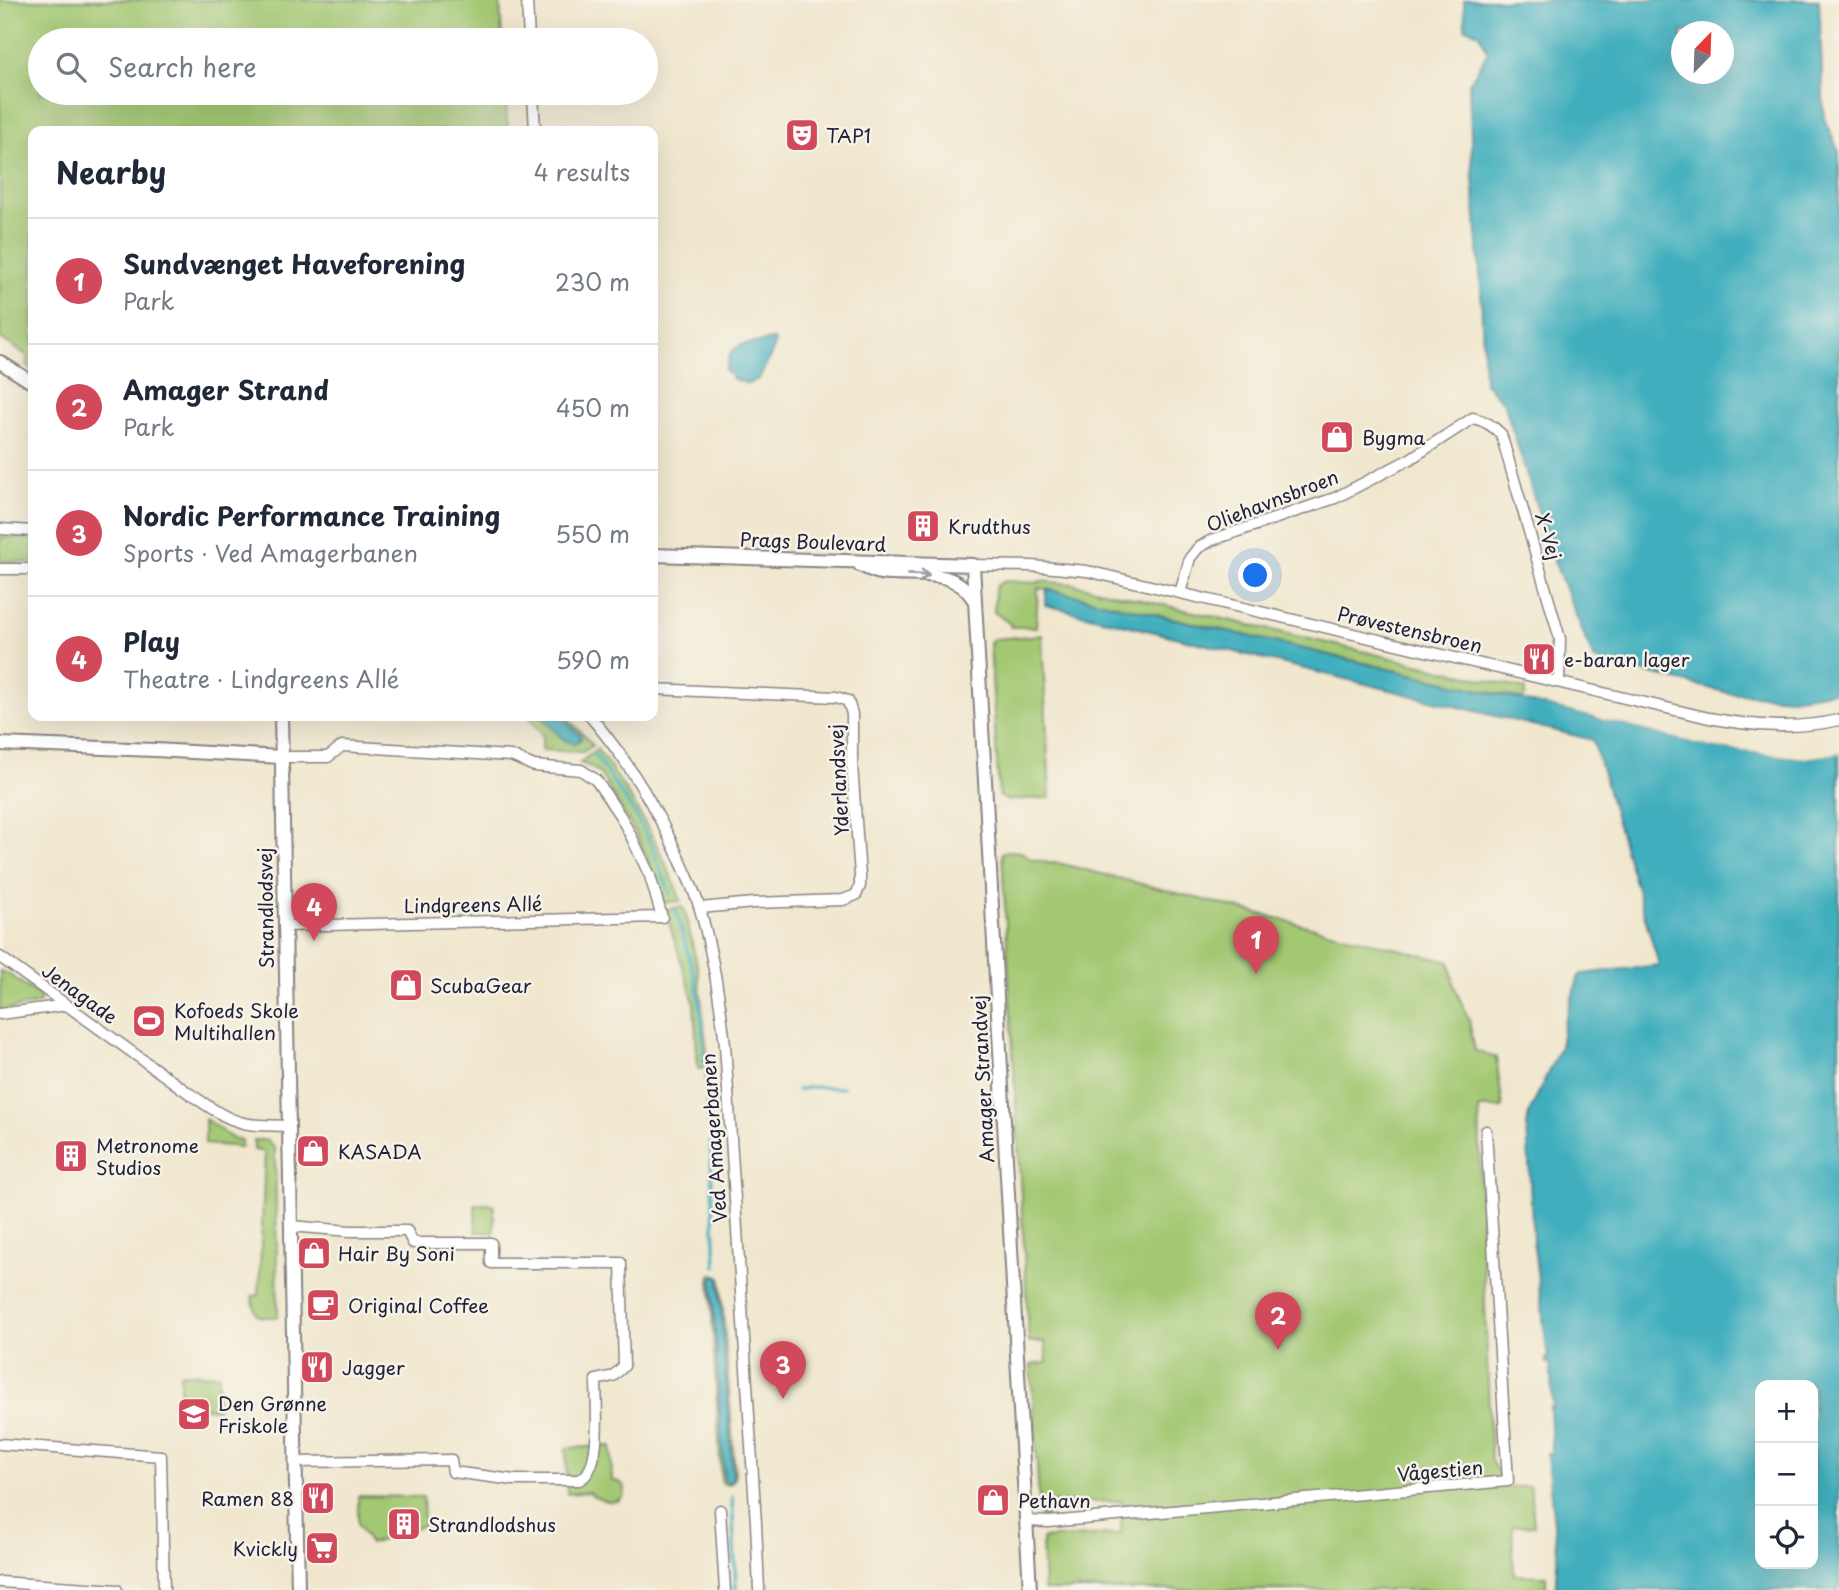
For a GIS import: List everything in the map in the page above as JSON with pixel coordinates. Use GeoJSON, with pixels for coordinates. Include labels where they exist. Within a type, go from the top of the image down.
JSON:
{"type":"FeatureCollection","features":[{"type":"Feature","properties":{"kind":"street"},"geometry":{"type":"LineString","coordinates":[[527,0],[529,28]]}},
{"type":"Feature","properties":{"kind":"street"},"geometry":{"type":"LineString","coordinates":[[534,105],[535,126]]}},
{"type":"Feature","properties":{"kind":"street"},"geometry":{"type":"LineString","coordinates":[[0,362],[28,380]]}},
{"type":"Feature","properties":{"kind":"street","name":"Oliehavnsbroen"},"geometry":{"type":"LineString","coordinates":[[1180,593],[1190,558],[1198,548],[1212,540],[1335,498],[1410,459],[1474,418]]}},
{"type":"Feature","properties":{"kind":"street","name":"X-Vej"},"geometry":{"type":"LineString","coordinates":[[1474,418],[1493,426],[1501,434],[1560,639],[1559,681]]}},
{"type":"Feature","properties":{"kind":"street"},"geometry":{"type":"LineString","coordinates":[[0,529],[28,531]]}},
{"type":"Feature","properties":{"kind":"street","name":"Prags Boulevard"},"geometry":{"type":"LineString","coordinates":[[658,555],[973,565]]}},
{"type":"Feature","properties":{"kind":"street"},"geometry":{"type":"LineString","coordinates":[[853,561],[878,573],[941,576],[953,580],[962,585],[975,603]]}},
{"type":"Feature","properties":{"kind":"street","name":"Prøvestensbroen"},"geometry":{"type":"LineString","coordinates":[[973,565],[1087,571],[1747,725],[1786,727],[1825,724],[1839,720]]}},
{"type":"Feature","properties":{"kind":"street","name":"Amager Strandvej"},"geometry":{"type":"LineString","coordinates":[[973,565],[1030,1590]]}},
{"type":"Feature","properties":{"kind":"street"},"geometry":{"type":"LineString","coordinates":[[0,569],[28,569]]}},
{"type":"Feature","properties":{"kind":"street","name":"Yderlandsvej"},"geometry":{"type":"LineString","coordinates":[[658,689],[836,697],[848,701],[852,714],[852,765],[860,877],[856,895],[843,900],[699,908]]}},
{"type":"Feature","properties":{"kind":"street","name":"Strandlodsvej"},"geometry":{"type":"LineString","coordinates":[[281,721],[298,1590]]}},
{"type":"Feature","properties":{"kind":"street","name":"Ved Amagerbanen"},"geometry":{"type":"LineString","coordinates":[[594,721],[627,762],[679,858],[699,908],[718,986],[725,1045],[759,1590]]}},
{"type":"Feature","properties":{"kind":"street"},"geometry":{"type":"LineString","coordinates":[[0,744],[281,757]]}},
{"type":"Feature","properties":{"kind":"street","name":"Lindgreens Allé"},"geometry":{"type":"LineString","coordinates":[[281,757],[328,757],[342,746],[511,756],[534,766],[581,770],[596,779],[621,817],[650,876],[662,917],[285,926]]}},
{"type":"Feature","properties":{"kind":"street","name":"Jenagade"},"geometry":{"type":"LineString","coordinates":[[0,957],[220,1113],[248,1124],[288,1126]]}},
{"type":"Feature","properties":{"kind":"street"},"geometry":{"type":"LineString","coordinates":[[0,1014],[67,1005]]}},
{"type":"Feature","properties":{"kind":"street","name":"Vågestien"},"geometry":{"type":"LineString","coordinates":[[1026,1521],[1049,1522],[1508,1481],[1486,1131]]}},
{"type":"Feature","properties":{"kind":"street"},"geometry":{"type":"LineString","coordinates":[[291,1226],[350,1231],[407,1231],[413,1243],[491,1243],[491,1263],[621,1264],[624,1366],[613,1376],[596,1380],[596,1449],[589,1473],[579,1480],[514,1479],[453,1472],[451,1460],[295,1462]]}},
{"type":"Feature","properties":{"kind":"street"},"geometry":{"type":"LineString","coordinates":[[0,1444],[161,1456],[164,1590]]}},
{"type":"Feature","properties":{"kind":"street"},"geometry":{"type":"LineString","coordinates":[[720,1510],[725,1590]]}},
{"type":"Feature","properties":{"kind":"street"},"geometry":{"type":"LineString","coordinates":[[0,1582],[117,1590]]}},
{"type":"Feature","properties":{"kind":"green space"},"geometry":{"type":"Polygon","coordinates":[[[0,0],[500,0],[501,28],[28,28],[28,105],[506,105],[508,126],[28,126],[28,356],[0,338],[0,0]]]}},
{"type":"Feature","properties":{"kind":"green space"},"geometry":{"type":"Polygon","coordinates":[[[0,537],[28,538],[28,563],[0,561],[0,537]]]}},
{"type":"Feature","properties":{"kind":"green space"},"geometry":{"type":"Polygon","coordinates":[[[1005,581],[1073,584],[1525,689],[1524,700],[1047,589],[1038,588],[1036,627],[1011,627],[994,612],[995,589],[1005,581]]]}},
{"type":"Feature","properties":{"kind":"green space"},"geometry":{"type":"Polygon","coordinates":[[[1042,635],[1050,798],[1007,800],[999,796],[990,643],[995,639],[1042,635]]]}},
{"type":"Feature","properties":{"kind":"green space"},"geometry":{"type":"Polygon","coordinates":[[[532,721],[571,721],[593,745],[583,752],[542,750],[542,734],[532,721]]]}},
{"type":"Feature","properties":{"kind":"green space"},"geometry":{"type":"Polygon","coordinates":[[[597,749],[645,822],[681,901],[663,903],[636,834],[601,775],[580,763],[597,749]]]}},
{"type":"Feature","properties":{"kind":"green space"},"geometry":{"type":"Polygon","coordinates":[[[1021,852],[1031,859],[1053,864],[1054,862],[1450,962],[1454,986],[1469,1020],[1475,1051],[1496,1057],[1503,1108],[1479,1108],[1491,1461],[1507,1488],[1530,1486],[1534,1525],[1512,1526],[1514,1575],[1546,1576],[1546,1590],[1044,1590],[1042,1539],[1121,1534],[1122,1501],[1045,1503],[1046,1518],[1040,1517],[1031,1365],[1047,1363],[1045,1342],[1029,1342],[1002,853],[1021,852]]]}},
{"type":"Feature","properties":{"kind":"green space"},"geometry":{"type":"Polygon","coordinates":[[[684,908],[698,970],[709,1069],[698,1069],[694,1002],[665,910],[684,908]]]}},
{"type":"Feature","properties":{"kind":"green space"},"geometry":{"type":"Polygon","coordinates":[[[0,971],[40,996],[40,1002],[0,1011],[0,971]]]}},
{"type":"Feature","properties":{"kind":"green space"},"geometry":{"type":"Polygon","coordinates":[[[205,1119],[233,1139],[241,1140],[241,1147],[205,1144],[205,1119]]]}},
{"type":"Feature","properties":{"kind":"green space"},"geometry":{"type":"Polygon","coordinates":[[[254,1140],[267,1140],[275,1149],[278,1317],[257,1315],[252,1298],[259,1295],[265,1152],[254,1150],[254,1140]]]}},
{"type":"Feature","properties":{"kind":"green space"},"geometry":{"type":"Polygon","coordinates":[[[475,1204],[494,1204],[494,1232],[476,1232],[475,1204]]]}},
{"type":"Feature","properties":{"kind":"green space"},"geometry":{"type":"Polygon","coordinates":[[[712,1274],[720,1276],[721,1279],[735,1474],[733,1482],[728,1485],[721,1481],[710,1277],[712,1274]]]}},
{"type":"Feature","properties":{"kind":"green space"},"geometry":{"type":"Polygon","coordinates":[[[180,1373],[219,1375],[217,1409],[180,1406],[180,1373]]]}},
{"type":"Feature","properties":{"kind":"green space"},"geometry":{"type":"Polygon","coordinates":[[[611,1446],[612,1481],[625,1487],[621,1498],[617,1501],[605,1501],[589,1492],[567,1494],[566,1448],[611,1446]]]}},
{"type":"Feature","properties":{"kind":"green space"},"geometry":{"type":"Polygon","coordinates":[[[358,1496],[423,1497],[424,1525],[370,1544],[358,1524],[358,1496]]]}},
{"type":"Feature","properties":{"kind":"water"},"geometry":{"type":"Polygon","coordinates":[[[1464,0],[1819,0],[1824,118],[1839,152],[1839,691],[1791,698],[1729,693],[1594,660],[1554,561],[1504,403],[1484,382],[1469,84],[1488,52],[1479,33],[1465,28],[1464,0]]]}},
{"type":"Feature","properties":{"kind":"water"},"geometry":{"type":"Polygon","coordinates":[[[774,340],[775,346],[759,379],[748,384],[733,379],[725,370],[731,352],[741,345],[774,340]]]}},
{"type":"Feature","properties":{"kind":"water"},"geometry":{"type":"Polygon","coordinates":[[[1047,589],[1598,718],[1714,748],[1806,758],[1839,753],[1839,1590],[1556,1590],[1557,1552],[1547,1453],[1552,1452],[1550,1407],[1553,1407],[1550,1363],[1546,1363],[1548,1356],[1533,1240],[1527,1125],[1529,1113],[1560,1047],[1564,1022],[1579,976],[1659,965],[1593,740],[1045,605],[1047,589]]]}},
{"type":"Feature","properties":{"kind":"water"},"geometry":{"type":"Polygon","coordinates":[[[545,721],[566,721],[581,739],[574,744],[563,739],[545,721]]]}},
{"type":"Feature","properties":{"kind":"water"},"geometry":{"type":"Polygon","coordinates":[[[715,1275],[719,1276],[733,1478],[728,1483],[724,1480],[712,1280],[715,1275]]]}},
{"type":"Feature","properties":{"kind":"pier"},"geometry":{"type":"Polygon","coordinates":[[[1524,697],[1714,744],[1806,754],[1839,749],[1839,753],[1806,758],[1714,748],[1524,700],[1524,697]]]}},
{"type":"Feature","properties":{"kind":"waterway"},"geometry":{"type":"LineString","coordinates":[[595,755],[635,814],[653,849],[670,894]]}},
{"type":"Feature","properties":{"kind":"waterway"},"geometry":{"type":"LineString","coordinates":[[676,910],[695,978],[701,1012],[704,1064]]}},
{"type":"Feature","properties":{"kind":"waterway"},"geometry":{"type":"LineString","coordinates":[[706,1076],[709,1129]]}},
{"type":"Feature","properties":{"kind":"waterway"},"geometry":{"type":"LineString","coordinates":[[797,1090],[810,1087],[843,1088]]}},
{"type":"Feature","properties":{"kind":"waterway"},"geometry":{"type":"LineString","coordinates":[[710,1142],[716,1266]]}},
{"type":"Feature","properties":{"kind":"waterway"},"geometry":{"type":"LineString","coordinates":[[732,1497],[736,1590]]}},
{"type":"Feature","properties":{"kind":"place","name":"TAP1"},"geometry":{"type":"Point","coordinates":[802,135]}},
{"type":"Feature","properties":{"kind":"place","name":"Bygma"},"geometry":{"type":"Point","coordinates":[1337,437]}},
{"type":"Feature","properties":{"kind":"place","name":"Krudthus"},"geometry":{"type":"Point","coordinates":[923,526]}},
{"type":"Feature","properties":{"kind":"place","name":"e-baran lager"},"geometry":{"type":"Point","coordinates":[1539,659]}},
{"type":"Feature","properties":{"kind":"place","name":"Play"},"geometry":{"type":"Point","coordinates":[314,941]}},
{"type":"Feature","properties":{"kind":"place","name":"Sundvænget Haveforening"},"geometry":{"type":"Point","coordinates":[1256,974]}},
{"type":"Feature","properties":{"kind":"place","name":"ScubaGear"},"geometry":{"type":"Point","coordinates":[406,985]}},
{"type":"Feature","properties":{"kind":"place","name":"Kofoeds Skole Multihallen"},"geometry":{"type":"Point","coordinates":[149,1021]}},
{"type":"Feature","properties":{"kind":"place","name":"KASADA"},"geometry":{"type":"Point","coordinates":[313,1151]}},
{"type":"Feature","properties":{"kind":"place","name":"Metronome Studios"},"geometry":{"type":"Point","coordinates":[71,1156]}},
{"type":"Feature","properties":{"kind":"place","name":"Hair By Soni"},"geometry":{"type":"Point","coordinates":[314,1253]}},
{"type":"Feature","properties":{"kind":"place","name":"Original Coffee"},"geometry":{"type":"Point","coordinates":[323,1305]}},
{"type":"Feature","properties":{"kind":"place","name":"Amager Strand"},"geometry":{"type":"Point","coordinates":[1278,1350]}},
{"type":"Feature","properties":{"kind":"place","name":"Jagger"},"geometry":{"type":"Point","coordinates":[317,1367]}},
{"type":"Feature","properties":{"kind":"place","name":"Nordic Performance Training"},"geometry":{"type":"Point","coordinates":[783,1399]}},
{"type":"Feature","properties":{"kind":"place","name":"Den Grønne Friskole"},"geometry":{"type":"Point","coordinates":[194,1414]}},
{"type":"Feature","properties":{"kind":"place","name":"Ramen 88"},"geometry":{"type":"Point","coordinates":[318,1498]}},
{"type":"Feature","properties":{"kind":"place","name":"Pethavn"},"geometry":{"type":"Point","coordinates":[993,1500]}},
{"type":"Feature","properties":{"kind":"place","name":"Strandlodshus"},"geometry":{"type":"Point","coordinates":[404,1524]}},
{"type":"Feature","properties":{"kind":"place","name":"Kvickly"},"geometry":{"type":"Point","coordinates":[322,1548]}}]}
